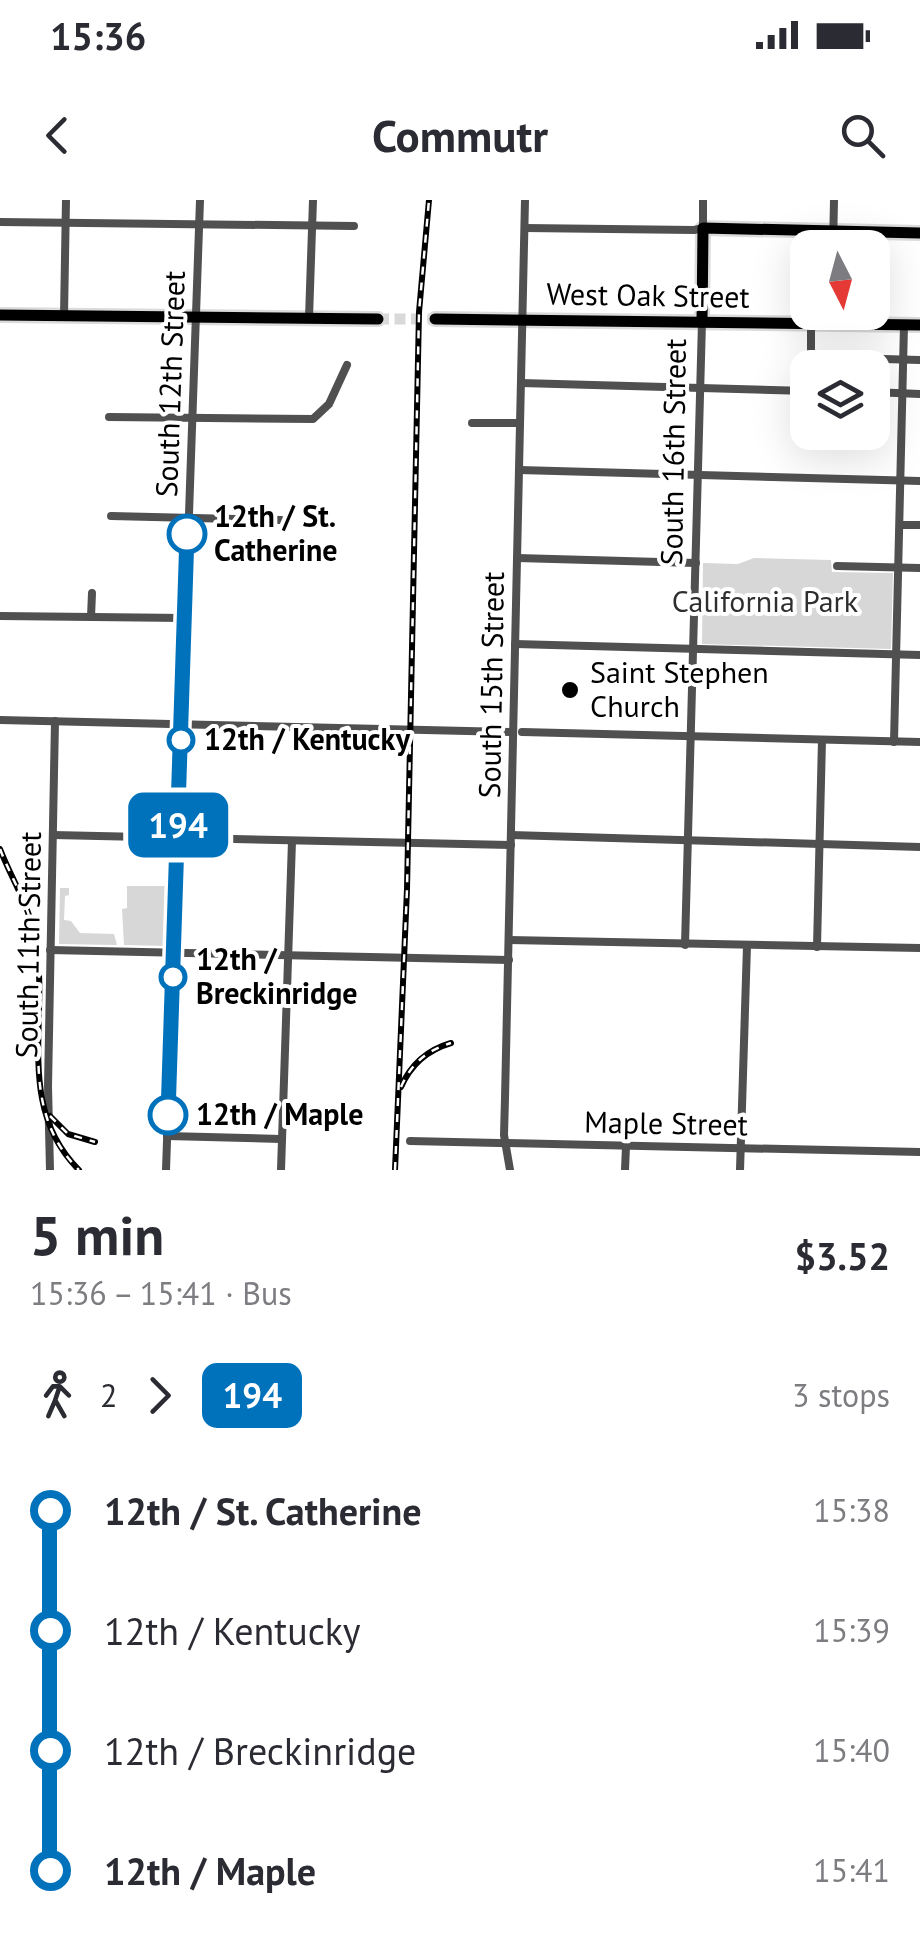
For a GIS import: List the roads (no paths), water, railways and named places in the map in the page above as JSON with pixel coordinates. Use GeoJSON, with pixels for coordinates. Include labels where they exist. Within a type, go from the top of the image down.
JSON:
{"type":"FeatureCollection","features":[{"type":"Feature","properties":{"kind":"main road"},"geometry":{"type":"LineString","coordinates":[[703,228],[790,231]]}},
{"type":"Feature","properties":{"kind":"main road","name":"South 16th Street"},"geometry":{"type":"LineString","coordinates":[[702,322],[703,228]]}},
{"type":"Feature","properties":{"kind":"main road"},"geometry":{"type":"LineString","coordinates":[[702,257],[716,235],[739,230]]}},
{"type":"Feature","properties":{"kind":"main road"},"geometry":{"type":"LineString","coordinates":[[890,233],[920,233]]}},
{"type":"Feature","properties":{"kind":"main road"},"geometry":{"type":"LineString","coordinates":[[676,322],[692,314],[702,296]]}},
{"type":"Feature","properties":{"kind":"main road"},"geometry":{"type":"LineString","coordinates":[[0,316],[378,319]]}},
{"type":"Feature","properties":{"kind":"main road","name":"West Oak Street"},"geometry":{"type":"LineString","coordinates":[[435,319],[790,324]]}},
{"type":"Feature","properties":{"kind":"main road","name":"West Oak Street"},"geometry":{"type":"LineString","coordinates":[[890,324],[920,325]]}},
{"type":"Feature","properties":{"kind":"street"},"geometry":{"type":"LineString","coordinates":[[64,316],[66,200]]}},
{"type":"Feature","properties":{"kind":"street","name":"South 12th Street"},"geometry":{"type":"LineString","coordinates":[[166,1170],[200,200]]}},
{"type":"Feature","properties":{"kind":"street"},"geometry":{"type":"LineString","coordinates":[[309,318],[314,200]]}},
{"type":"Feature","properties":{"kind":"street","name":"South 15th Street"},"geometry":{"type":"LineString","coordinates":[[510,1170],[506,1143],[508,960],[518,732],[515,644],[525,200]]}},
{"type":"Feature","properties":{"kind":"street","name":"South 16th Street"},"geometry":{"type":"LineString","coordinates":[[703,200],[703,228]]}},
{"type":"Feature","properties":{"kind":"street"},"geometry":{"type":"LineString","coordinates":[[834,200],[834,230]]}},
{"type":"Feature","properties":{"kind":"street"},"geometry":{"type":"LineString","coordinates":[[0,222],[354,226]]}},
{"type":"Feature","properties":{"kind":"street"},"geometry":{"type":"LineString","coordinates":[[525,228],[703,228]]}},
{"type":"Feature","properties":{"kind":"street","name":"South 16th Street"},"geometry":{"type":"LineString","coordinates":[[685,945],[702,322]]}},
{"type":"Feature","properties":{"kind":"street"},"geometry":{"type":"LineString","coordinates":[[894,742],[904,325]]}},
{"type":"Feature","properties":{"kind":"street"},"geometry":{"type":"LineString","coordinates":[[890,360],[920,360]]}},
{"type":"Feature","properties":{"kind":"street"},"geometry":{"type":"LineString","coordinates":[[109,417],[312,419],[329,404],[347,365]]}},
{"type":"Feature","properties":{"kind":"street"},"geometry":{"type":"LineString","coordinates":[[521,383],[790,391]]}},
{"type":"Feature","properties":{"kind":"street"},"geometry":{"type":"LineString","coordinates":[[890,393],[920,394]]}},
{"type":"Feature","properties":{"kind":"street"},"geometry":{"type":"LineString","coordinates":[[472,423],[520,423]]}},
{"type":"Feature","properties":{"kind":"street"},"geometry":{"type":"LineString","coordinates":[[519,470],[920,481]]}},
{"type":"Feature","properties":{"kind":"street"},"geometry":{"type":"LineString","coordinates":[[111,516],[281,520]]}},
{"type":"Feature","properties":{"kind":"street"},"geometry":{"type":"LineString","coordinates":[[900,525],[920,525]]}},
{"type":"Feature","properties":{"kind":"street"},"geometry":{"type":"LineString","coordinates":[[517,558],[696,563]]}},
{"type":"Feature","properties":{"kind":"street"},"geometry":{"type":"LineString","coordinates":[[838,566],[920,568]]}},
{"type":"Feature","properties":{"kind":"street"},"geometry":{"type":"LineString","coordinates":[[91,617],[92,592]]}},
{"type":"Feature","properties":{"kind":"street"},"geometry":{"type":"LineString","coordinates":[[0,616],[184,618]]}},
{"type":"Feature","properties":{"kind":"street"},"geometry":{"type":"LineString","coordinates":[[515,644],[920,655]]}},
{"type":"Feature","properties":{"kind":"street"},"geometry":{"type":"LineString","coordinates":[[0,720],[920,742]]}},
{"type":"Feature","properties":{"kind":"street","name":"South 11th Street"},"geometry":{"type":"LineString","coordinates":[[50,1170],[55,722]]}},
{"type":"Feature","properties":{"kind":"street"},"geometry":{"type":"LineString","coordinates":[[817,948],[822,740]]}},
{"type":"Feature","properties":{"kind":"street"},"geometry":{"type":"LineString","coordinates":[[53,835],[292,842],[688,840],[920,847]]}},
{"type":"Feature","properties":{"kind":"street"},"geometry":{"type":"LineString","coordinates":[[280,1170],[292,842]]}},
{"type":"Feature","properties":{"kind":"street"},"geometry":{"type":"LineString","coordinates":[[509,940],[920,948]]}},
{"type":"Feature","properties":{"kind":"street"},"geometry":{"type":"LineString","coordinates":[[740,1170],[747,946]]}},
{"type":"Feature","properties":{"kind":"street"},"geometry":{"type":"LineString","coordinates":[[50,950],[508,960]]}},
{"type":"Feature","properties":{"kind":"street"},"geometry":{"type":"LineString","coordinates":[[167,1136],[281,1139]]}},
{"type":"Feature","properties":{"kind":"street","name":"Maple Street"},"geometry":{"type":"LineString","coordinates":[[410,1141],[920,1152]]}},
{"type":"Feature","properties":{"kind":"street"},"geometry":{"type":"LineString","coordinates":[[625,1170],[626,1146]]}},
{"type":"Feature","properties":{"kind":"tunnel"},"geometry":{"type":"LineString","coordinates":[[378,319],[435,319]]}},
{"type":"Feature","properties":{"kind":"railway"},"geometry":{"type":"LineString","coordinates":[[395,1170],[407,889],[419,312],[429,200]]}},
{"type":"Feature","properties":{"kind":"railway"},"geometry":{"type":"LineString","coordinates":[[0,849],[34,930],[39,972],[38,1062],[47,1118],[59,1145],[79,1170]]}},
{"type":"Feature","properties":{"kind":"railway"},"geometry":{"type":"LineString","coordinates":[[401,1087],[421,1059],[451,1043]]}},
{"type":"Feature","properties":{"kind":"railway"},"geometry":{"type":"LineString","coordinates":[[50,1116],[68,1134],[95,1142]]}},
{"type":"Feature","properties":{"kind":"place","name":"12th / St. Catherine"},"geometry":{"type":"Point","coordinates":[187,534]}},
{"type":"Feature","properties":{"kind":"place","name":"Saint Stephen Church"},"geometry":{"type":"Point","coordinates":[570,690]}},
{"type":"Feature","properties":{"kind":"place","name":"12th / Kentucky"},"geometry":{"type":"Point","coordinates":[181,740]}},
{"type":"Feature","properties":{"kind":"place","name":"12th / Breckinridge"},"geometry":{"type":"Point","coordinates":[173,977]}},
{"type":"Feature","properties":{"kind":"place","name":"12th / Maple"},"geometry":{"type":"Point","coordinates":[168,1115]}},
{"type":"Feature","properties":{"kind":"park label","name":"California Park"},"geometry":{"type":"Point","coordinates":[765,602]}}]}
